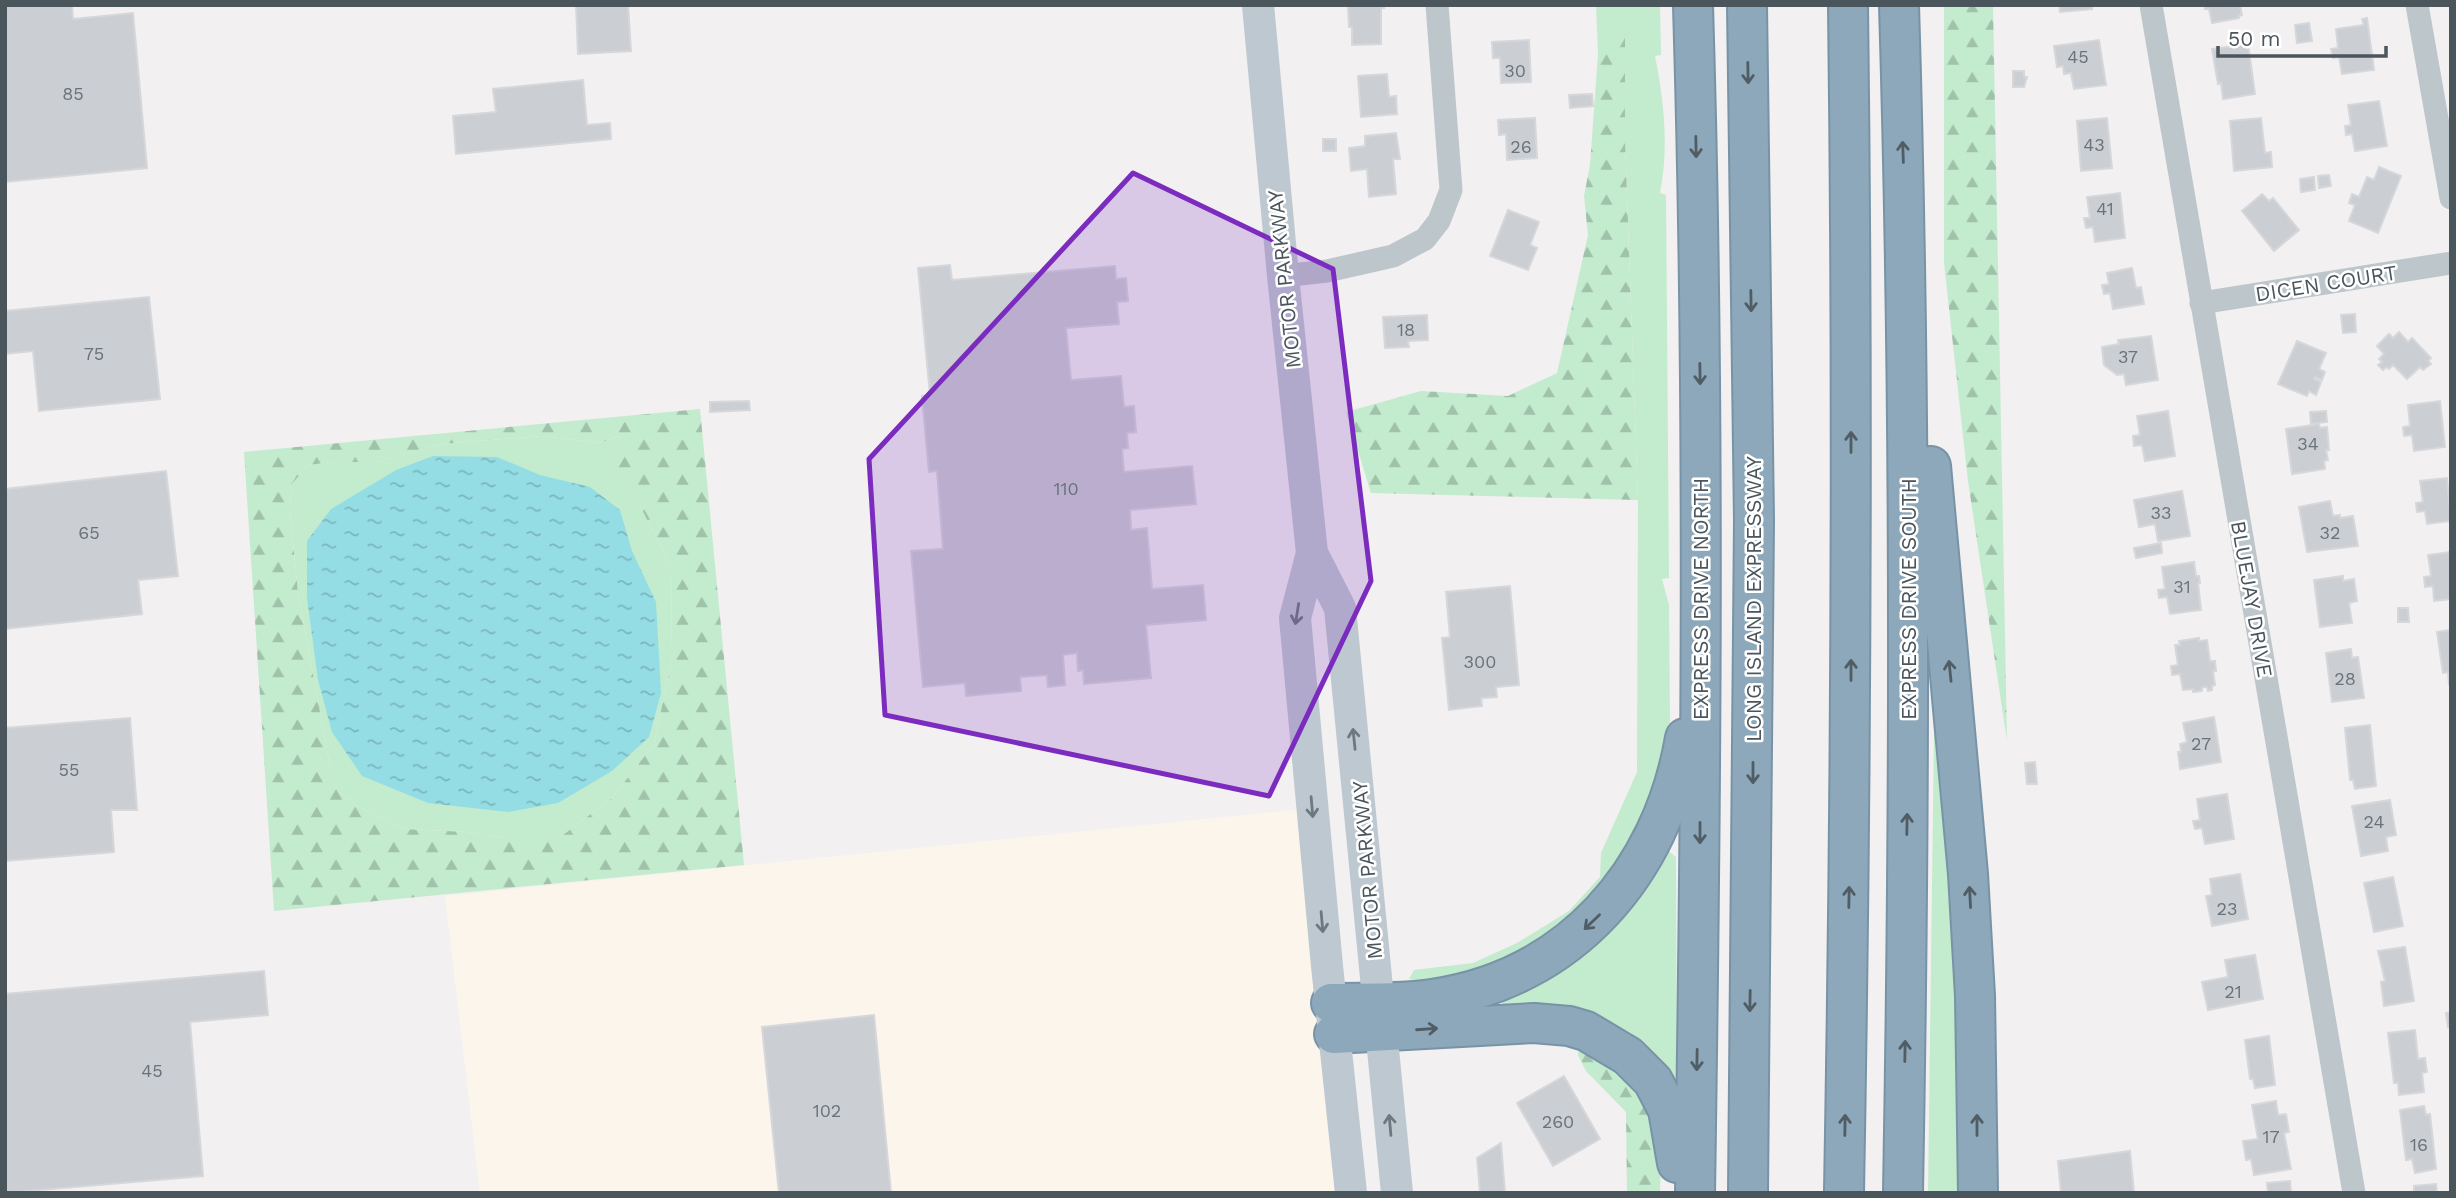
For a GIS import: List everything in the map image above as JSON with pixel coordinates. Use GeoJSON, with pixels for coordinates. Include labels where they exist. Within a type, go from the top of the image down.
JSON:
{"type":"FeatureCollection","features":[{"type":"Feature","properties":{"kind":"highway","name":"EXPRESS DRIVE NORTH"},"geometry":{"type":"LineString","coordinates":[[1693,5],[1699,348],[1700,642],[1695,1193]]}},
{"type":"Feature","properties":{"kind":"highway","name":"LONG ISLAND EXPRESSWAY"},"geometry":{"type":"LineString","coordinates":[[1747,5],[1754,520],[1748,1193]]}},
{"type":"Feature","properties":{"kind":"highway"},"geometry":{"type":"LineString","coordinates":[[1844,1193],[1852,519],[1848,5]]}},
{"type":"Feature","properties":{"kind":"highway","name":"EXPRESS DRIVE SOUTH"},"geometry":{"type":"LineString","coordinates":[[1899,5],[1905,220],[1908,748],[1903,1193]]}},
{"type":"Feature","properties":{"kind":"highway"},"geometry":{"type":"LineString","coordinates":[[1905,220],[1926,387],[1968,874],[1975,996],[1978,1193]]}},
{"type":"Feature","properties":{"kind":"highway"},"geometry":{"type":"LineString","coordinates":[[1380,1017],[1519,973],[1542,962],[1600,915],[1636,870],[1664,815],[1681,762],[1700,642]]}},
{"type":"Feature","properties":{"kind":"highway"},"geometry":{"type":"LineString","coordinates":[[1332,1019],[1380,1017],[1534,1023],[1570,1026],[1600,1037],[1643,1069],[1662,1095],[1673,1128],[1681,1193]]}},
{"type":"Feature","properties":{"kind":"main road","name":"MOTOR PARKWAY"},"geometry":{"type":"LineString","coordinates":[[1258,5],[1312,553],[1295,618],[1351,1193]]}},
{"type":"Feature","properties":{"kind":"main road","name":"MOTOR PARKWAY"},"geometry":{"type":"LineString","coordinates":[[1312,553],[1340,608],[1396,1193]]}},
{"type":"Feature","properties":{"kind":"street"},"geometry":{"type":"LineString","coordinates":[[1283,276],[1326,271],[1393,256],[1425,239],[1438,221],[1451,190],[1437,5]]}},
{"type":"Feature","properties":{"kind":"street","name":"BLUEJAY DRIVE"},"geometry":{"type":"LineString","coordinates":[[2151,5],[2354,1193]]}},
{"type":"Feature","properties":{"kind":"street"},"geometry":{"type":"LineString","coordinates":[[2417,5],[2451,198]]}},
{"type":"Feature","properties":{"kind":"street","name":"DICEN COURT"},"geometry":{"type":"LineString","coordinates":[[2201,303],[2451,263]]}},
{"type":"Feature","properties":{"kind":"highlighted area"},"geometry":{"type":"Polygon","coordinates":[[[1133,173],[1333,269],[1371,581],[1269,796],[885,715],[869,459],[1133,173]]]}},
{"type":"Feature","properties":{"kind":"shaded area"},"geometry":{"type":"Polygon","coordinates":[[[1301,809],[1338,1193],[480,1193],[445,896],[1301,809]]]}},
{"type":"Feature","properties":{"kind":"green space"},"geometry":{"type":"Polygon","coordinates":[[[1596,5],[1660,5],[1661,55],[1655,56],[1665,142],[1660,193],[1666,195],[1669,578],[1662,579],[1669,605],[1670,732],[1640,838],[1581,916],[1494,970],[1435,983],[1409,979],[1414,970],[1473,963],[1517,943],[1569,911],[1600,877],[1601,853],[1637,772],[1638,500],[1625,139],[1625,38],[1598,54],[1596,5]]]}},
{"type":"Feature","properties":{"kind":"green space"},"geometry":{"type":"Polygon","coordinates":[[[1944,5],[1993,5],[2007,741],[1968,481],[1944,263],[1944,5]]]}},
{"type":"Feature","properties":{"kind":"green space"},"geometry":{"type":"Polygon","coordinates":[[[1625,37],[1625,139],[1638,500],[1371,493],[1346,412],[1421,391],[1508,396],[1557,373],[1588,235],[1584,196],[1590,165],[1598,54],[1625,37]]]}},
{"type":"Feature","properties":{"kind":"green space"},"geometry":{"type":"Polygon","coordinates":[[[700,409],[744,865],[274,911],[244,452],[700,409]],[[542,436],[441,444],[377,462],[308,465],[292,484],[290,509],[298,593],[330,766],[339,792],[354,804],[404,829],[467,832],[506,838],[559,838],[612,798],[654,744],[672,658],[671,566],[640,506],[613,475],[619,436],[600,443],[542,436]]]}},
{"type":"Feature","properties":{"kind":"green space"},"geometry":{"type":"Polygon","coordinates":[[[542,436],[600,443],[619,436],[614,475],[640,506],[671,566],[672,658],[654,744],[612,798],[559,838],[506,838],[467,832],[404,829],[354,804],[338,791],[330,766],[298,593],[290,509],[292,484],[308,465],[377,462],[441,444],[542,436]]]}},
{"type":"Feature","properties":{"kind":"green space"},"geometry":{"type":"Polygon","coordinates":[[[1935,654],[1949,747],[1962,1193],[1928,1193],[1935,654]]]}},
{"type":"Feature","properties":{"kind":"green space"},"geometry":{"type":"Polygon","coordinates":[[[1667,850],[1676,857],[1677,1083],[1631,1033],[1589,1013],[1508,1008],[1497,999],[1667,850]]]}},
{"type":"Feature","properties":{"kind":"green space"},"geometry":{"type":"Polygon","coordinates":[[[1580,1040],[1636,1084],[1651,1108],[1658,1135],[1660,1193],[1627,1193],[1626,1112],[1586,1071],[1578,1055],[1580,1040]]]}},
{"type":"Feature","properties":{"kind":"water"},"geometry":{"type":"Polygon","coordinates":[[[433,456],[497,457],[540,475],[590,487],[620,510],[632,551],[656,602],[661,693],[649,737],[612,771],[558,803],[508,812],[428,803],[362,776],[332,732],[318,680],[307,598],[307,541],[331,509],[396,470],[433,456]]]}},
{"type":"Feature","properties":{"kind":"building"},"geometry":{"type":"Polygon","coordinates":[[[5,5],[72,5],[73,19],[133,13],[147,168],[5,182],[5,5]]]}},
{"type":"Feature","properties":{"kind":"building"},"geometry":{"type":"Polygon","coordinates":[[[576,5],[628,5],[631,51],[578,54],[576,5]]]}},
{"type":"Feature","properties":{"kind":"building"},"geometry":{"type":"Polygon","coordinates":[[[1348,5],[1384,5],[1384,8],[1381,8],[1381,44],[1352,45],[1348,5]]]}},
{"type":"Feature","properties":{"kind":"building"},"geometry":{"type":"Polygon","coordinates":[[[2059,5],[2092,5],[2092,9],[2060,12],[2059,5]]]}},
{"type":"Feature","properties":{"kind":"building"},"geometry":{"type":"Polygon","coordinates":[[[2205,5],[2240,5],[2242,15],[2239,18],[2212,23],[2209,9],[2205,9],[2205,5]]]}},
{"type":"Feature","properties":{"kind":"building"},"geometry":{"type":"Polygon","coordinates":[[[2367,18],[2374,70],[2342,74],[2339,57],[2333,58],[2331,49],[2338,48],[2336,29],[2364,25],[2362,19],[2367,18]]]}},
{"type":"Feature","properties":{"kind":"building"},"geometry":{"type":"Polygon","coordinates":[[[2309,23],[2312,41],[2297,43],[2295,25],[2309,23]]]}},
{"type":"Feature","properties":{"kind":"building"},"geometry":{"type":"Polygon","coordinates":[[[1529,40],[1531,82],[1501,83],[1500,58],[1493,58],[1492,42],[1529,40]]]}},
{"type":"Feature","properties":{"kind":"building"},"geometry":{"type":"Polygon","coordinates":[[[2099,40],[2106,85],[2074,89],[2071,73],[2064,74],[2063,66],[2057,67],[2054,46],[2099,40]]]}},
{"type":"Feature","properties":{"kind":"building"},"geometry":{"type":"Polygon","coordinates":[[[2248,44],[2255,94],[2223,99],[2212,49],[2248,44]]]}},
{"type":"Feature","properties":{"kind":"building"},"geometry":{"type":"Polygon","coordinates":[[[2013,71],[2024,71],[2024,77],[2027,77],[2024,87],[2013,87],[2013,71]]]}},
{"type":"Feature","properties":{"kind":"building"},"geometry":{"type":"Polygon","coordinates":[[[1387,74],[1389,97],[1396,96],[1397,114],[1361,117],[1358,76],[1387,74]]]}},
{"type":"Feature","properties":{"kind":"building"},"geometry":{"type":"Polygon","coordinates":[[[583,80],[587,125],[610,123],[611,139],[456,154],[453,116],[496,112],[493,89],[583,80]]]}},
{"type":"Feature","properties":{"kind":"building"},"geometry":{"type":"Polygon","coordinates":[[[1592,94],[1593,106],[1570,108],[1569,95],[1592,94]]]}},
{"type":"Feature","properties":{"kind":"building"},"geometry":{"type":"Polygon","coordinates":[[[2379,101],[2387,146],[2355,151],[2352,134],[2346,135],[2345,126],[2351,125],[2348,105],[2379,101]]]}},
{"type":"Feature","properties":{"kind":"building"},"geometry":{"type":"Polygon","coordinates":[[[1535,118],[1537,158],[1507,160],[1506,134],[1499,135],[1498,120],[1535,118]]]}},
{"type":"Feature","properties":{"kind":"building"},"geometry":{"type":"Polygon","coordinates":[[[2107,118],[2112,168],[2081,171],[2077,121],[2107,118]]]}},
{"type":"Feature","properties":{"kind":"building"},"geometry":{"type":"Polygon","coordinates":[[[2261,118],[2265,153],[2271,152],[2272,167],[2234,171],[2230,121],[2261,118]]]}},
{"type":"Feature","properties":{"kind":"building"},"geometry":{"type":"Polygon","coordinates":[[[1396,133],[1400,159],[1393,159],[1396,194],[1369,197],[1367,169],[1351,171],[1349,148],[1365,146],[1365,136],[1396,133]]]}},
{"type":"Feature","properties":{"kind":"building"},"geometry":{"type":"Polygon","coordinates":[[[1323,139],[1336,139],[1336,151],[1323,151],[1323,139]]]}},
{"type":"Feature","properties":{"kind":"building"},"geometry":{"type":"Polygon","coordinates":[[[2379,167],[2401,176],[2378,233],[2349,221],[2355,205],[2349,203],[2352,194],[2359,197],[2367,177],[2374,180],[2379,167]]]}},
{"type":"Feature","properties":{"kind":"building"},"geometry":{"type":"Polygon","coordinates":[[[2329,175],[2331,186],[2319,188],[2318,176],[2329,175]]]}},
{"type":"Feature","properties":{"kind":"building"},"geometry":{"type":"Polygon","coordinates":[[[2314,177],[2315,190],[2301,192],[2300,179],[2314,177]]]}},
{"type":"Feature","properties":{"kind":"building"},"geometry":{"type":"Polygon","coordinates":[[[2120,193],[2125,238],[2095,242],[2093,227],[2086,228],[2084,218],[2090,218],[2087,197],[2120,193]]]}},
{"type":"Feature","properties":{"kind":"building"},"geometry":{"type":"Polygon","coordinates":[[[2262,194],[2269,201],[2273,198],[2299,230],[2274,251],[2242,211],[2262,194]]]}},
{"type":"Feature","properties":{"kind":"building"},"geometry":{"type":"Polygon","coordinates":[[[1508,210],[1539,222],[1530,245],[1537,248],[1528,270],[1490,256],[1508,210]]]}},
{"type":"Feature","properties":{"kind":"building"},"geometry":{"type":"Polygon","coordinates":[[[950,265],[952,280],[1115,266],[1116,279],[1126,278],[1128,301],[1117,302],[1119,324],[1066,328],[1071,380],[1121,376],[1124,407],[1134,406],[1136,432],[1127,433],[1128,448],[1122,449],[1124,472],[1192,466],[1196,504],[1130,510],[1131,530],[1147,528],[1152,589],[1203,585],[1206,620],[1146,625],[1151,678],[1084,684],[1083,670],[1078,671],[1077,653],[1063,655],[1065,685],[1048,687],[1047,675],[1020,677],[1021,691],[966,696],[965,683],[923,687],[911,551],[943,549],[937,471],[929,472],[922,396],[930,395],[918,268],[950,265]]]}},
{"type":"Feature","properties":{"kind":"building"},"geometry":{"type":"Polygon","coordinates":[[[2132,268],[2136,288],[2141,287],[2144,304],[2113,309],[2110,293],[2104,294],[2102,285],[2109,284],[2107,273],[2132,268]]]}},
{"type":"Feature","properties":{"kind":"building"},"geometry":{"type":"Polygon","coordinates":[[[149,297],[160,399],[39,411],[33,351],[5,354],[5,311],[149,297]]]}},
{"type":"Feature","properties":{"kind":"building"},"geometry":{"type":"Polygon","coordinates":[[[2355,314],[2356,332],[2343,333],[2341,315],[2355,314]]]}},
{"type":"Feature","properties":{"kind":"building"},"geometry":{"type":"Polygon","coordinates":[[[1427,315],[1428,340],[1408,341],[1409,347],[1385,348],[1383,317],[1427,315]]]}},
{"type":"Feature","properties":{"kind":"building"},"geometry":{"type":"Polygon","coordinates":[[[2399,332],[2408,342],[2412,338],[2431,358],[2428,361],[2431,364],[2423,370],[2420,367],[2407,379],[2393,365],[2383,370],[2378,365],[2384,354],[2377,346],[2389,334],[2393,338],[2399,332]]]}},
{"type":"Feature","properties":{"kind":"building"},"geometry":{"type":"Polygon","coordinates":[[[2151,336],[2158,380],[2126,385],[2124,374],[2117,375],[2104,365],[2102,347],[2119,344],[2118,340],[2151,336]]]}},
{"type":"Feature","properties":{"kind":"building"},"geometry":{"type":"Polygon","coordinates":[[[2297,341],[2326,353],[2319,369],[2325,372],[2322,380],[2315,377],[2314,379],[2321,382],[2316,395],[2309,391],[2307,396],[2278,384],[2297,341]]]}},
{"type":"Feature","properties":{"kind":"building"},"geometry":{"type":"Polygon","coordinates":[[[749,401],[750,410],[710,412],[710,402],[749,401]]]}},
{"type":"Feature","properties":{"kind":"building"},"geometry":{"type":"Polygon","coordinates":[[[2440,401],[2445,447],[2414,451],[2412,435],[2404,436],[2403,427],[2410,426],[2408,405],[2440,401]]]}},
{"type":"Feature","properties":{"kind":"building"},"geometry":{"type":"Polygon","coordinates":[[[2168,411],[2175,456],[2145,461],[2142,445],[2134,446],[2133,436],[2140,435],[2137,416],[2168,411]]]}},
{"type":"Feature","properties":{"kind":"building"},"geometry":{"type":"Polygon","coordinates":[[[2326,411],[2327,422],[2311,424],[2310,412],[2326,411]]]}},
{"type":"Feature","properties":{"kind":"building"},"geometry":{"type":"Polygon","coordinates":[[[2319,424],[2320,428],[2327,427],[2329,450],[2326,450],[2328,460],[2324,461],[2325,469],[2292,474],[2286,429],[2319,424]]]}},
{"type":"Feature","properties":{"kind":"building"},"geometry":{"type":"Polygon","coordinates":[[[166,471],[178,576],[138,580],[142,614],[5,629],[5,489],[166,471]]]}},
{"type":"Feature","properties":{"kind":"building"},"geometry":{"type":"Polygon","coordinates":[[[2447,478],[2451,521],[2427,524],[2425,511],[2417,512],[2416,503],[2423,502],[2420,481],[2447,478]]]}},
{"type":"Feature","properties":{"kind":"building"},"geometry":{"type":"Polygon","coordinates":[[[2182,491],[2190,536],[2158,541],[2155,524],[2139,527],[2134,500],[2182,491]]]}},
{"type":"Feature","properties":{"kind":"building"},"geometry":{"type":"Polygon","coordinates":[[[2330,501],[2333,516],[2353,516],[2358,546],[2307,552],[2299,507],[2330,501]]]}},
{"type":"Feature","properties":{"kind":"building"},"geometry":{"type":"Polygon","coordinates":[[[2161,543],[2162,553],[2136,558],[2134,548],[2161,543]]]}},
{"type":"Feature","properties":{"kind":"building"},"geometry":{"type":"Polygon","coordinates":[[[2451,552],[2451,599],[2434,601],[2433,586],[2425,587],[2424,577],[2431,576],[2428,555],[2451,552]]]}},
{"type":"Feature","properties":{"kind":"building"},"geometry":{"type":"Polygon","coordinates":[[[2194,562],[2196,576],[2199,576],[2201,610],[2170,614],[2167,597],[2159,598],[2158,590],[2165,589],[2162,567],[2194,562]]]}},
{"type":"Feature","properties":{"kind":"building"},"geometry":{"type":"Polygon","coordinates":[[[2343,576],[2343,581],[2354,579],[2357,601],[2349,603],[2352,623],[2320,627],[2314,580],[2343,576]]]}},
{"type":"Feature","properties":{"kind":"building"},"geometry":{"type":"Polygon","coordinates":[[[1510,586],[1519,685],[1496,687],[1497,697],[1481,698],[1482,706],[1449,710],[1442,638],[1450,637],[1446,592],[1510,586]]]}},
{"type":"Feature","properties":{"kind":"building"},"geometry":{"type":"Polygon","coordinates":[[[2398,608],[2408,608],[2409,622],[2398,622],[2398,608]]]}},
{"type":"Feature","properties":{"kind":"building"},"geometry":{"type":"Polygon","coordinates":[[[2451,630],[2449,684],[2448,672],[2443,673],[2437,632],[2451,630]]]}},
{"type":"Feature","properties":{"kind":"building"},"geometry":{"type":"Polygon","coordinates":[[[2199,638],[2199,641],[2207,640],[2210,661],[2215,661],[2215,685],[2208,691],[2207,687],[2202,687],[2202,691],[2183,690],[2180,674],[2172,675],[2171,666],[2178,665],[2175,645],[2180,645],[2179,641],[2199,638]]]}},
{"type":"Feature","properties":{"kind":"building"},"geometry":{"type":"Polygon","coordinates":[[[2351,649],[2352,658],[2358,657],[2364,698],[2332,702],[2326,653],[2351,649]]]}},
{"type":"Feature","properties":{"kind":"building"},"geometry":{"type":"Polygon","coordinates":[[[2214,717],[2221,762],[2180,769],[2180,744],[2187,742],[2183,723],[2214,717]]]}},
{"type":"Feature","properties":{"kind":"building"},"geometry":{"type":"Polygon","coordinates":[[[130,718],[137,810],[111,810],[114,852],[5,861],[5,728],[130,718]]]}},
{"type":"Feature","properties":{"kind":"building"},"geometry":{"type":"Polygon","coordinates":[[[2370,725],[2376,786],[2355,789],[2353,780],[2350,780],[2345,728],[2370,725]]]}},
{"type":"Feature","properties":{"kind":"building"},"geometry":{"type":"Polygon","coordinates":[[[2035,762],[2037,784],[2027,784],[2025,763],[2035,762]]]}},
{"type":"Feature","properties":{"kind":"building"},"geometry":{"type":"Polygon","coordinates":[[[2227,794],[2234,839],[2205,844],[2202,828],[2195,829],[2193,821],[2200,820],[2197,799],[2227,794]]]}},
{"type":"Feature","properties":{"kind":"building"},"geometry":{"type":"Polygon","coordinates":[[[2390,800],[2396,835],[2386,837],[2388,851],[2361,856],[2352,806],[2390,800]]]}},
{"type":"Feature","properties":{"kind":"building"},"geometry":{"type":"Polygon","coordinates":[[[2240,874],[2248,919],[2212,926],[2206,896],[2212,895],[2210,879],[2240,874]]]}},
{"type":"Feature","properties":{"kind":"building"},"geometry":{"type":"Polygon","coordinates":[[[2393,877],[2403,926],[2374,932],[2364,883],[2393,877]]]}},
{"type":"Feature","properties":{"kind":"building"},"geometry":{"type":"Polygon","coordinates":[[[2405,947],[2414,1001],[2384,1006],[2381,982],[2385,981],[2378,951],[2405,947]]]}},
{"type":"Feature","properties":{"kind":"building"},"geometry":{"type":"Polygon","coordinates":[[[2255,955],[2263,999],[2208,1010],[2202,982],[2228,977],[2225,960],[2255,955]]]}},
{"type":"Feature","properties":{"kind":"building"},"geometry":{"type":"Polygon","coordinates":[[[264,971],[268,1015],[190,1022],[203,1176],[5,1193],[5,994],[264,971]]]}},
{"type":"Feature","properties":{"kind":"building"},"geometry":{"type":"Polygon","coordinates":[[[2451,1012],[2451,1026],[2448,1027],[2446,1013],[2451,1012]]]}},
{"type":"Feature","properties":{"kind":"building"},"geometry":{"type":"Polygon","coordinates":[[[874,1015],[891,1193],[779,1193],[762,1027],[874,1015]]]}},
{"type":"Feature","properties":{"kind":"building"},"geometry":{"type":"Polygon","coordinates":[[[2415,1030],[2418,1059],[2425,1058],[2427,1072],[2422,1073],[2424,1092],[2399,1095],[2398,1083],[2394,1083],[2388,1033],[2415,1030]]]}},
{"type":"Feature","properties":{"kind":"building"},"geometry":{"type":"Polygon","coordinates":[[[2269,1036],[2275,1085],[2255,1088],[2253,1079],[2250,1079],[2245,1040],[2269,1036]]]}},
{"type":"Feature","properties":{"kind":"building"},"geometry":{"type":"Polygon","coordinates":[[[1564,1076],[1600,1139],[1553,1166],[1517,1103],[1564,1076]]]}},
{"type":"Feature","properties":{"kind":"building"},"geometry":{"type":"Polygon","coordinates":[[[2276,1101],[2278,1115],[2286,1114],[2289,1132],[2284,1133],[2291,1169],[2254,1175],[2251,1159],[2246,1160],[2243,1141],[2258,1139],[2252,1105],[2276,1101]]]}},
{"type":"Feature","properties":{"kind":"building"},"geometry":{"type":"Polygon","coordinates":[[[2424,1106],[2426,1115],[2430,1114],[2436,1169],[2415,1173],[2412,1159],[2406,1160],[2400,1110],[2424,1106]]]}},
{"type":"Feature","properties":{"kind":"building"},"geometry":{"type":"Polygon","coordinates":[[[1501,1143],[1505,1193],[1480,1193],[1477,1158],[1501,1143]]]}},
{"type":"Feature","properties":{"kind":"building"},"geometry":{"type":"Polygon","coordinates":[[[2130,1151],[2134,1193],[2061,1193],[2058,1161],[2130,1151]]]}},
{"type":"Feature","properties":{"kind":"building"},"geometry":{"type":"Polygon","coordinates":[[[2290,1181],[2291,1193],[2268,1193],[2267,1183],[2290,1181]]]}},
{"type":"Feature","properties":{"kind":"building"},"geometry":{"type":"Polygon","coordinates":[[[2436,1184],[2437,1193],[2414,1193],[2414,1186],[2436,1184]]]}}]}
